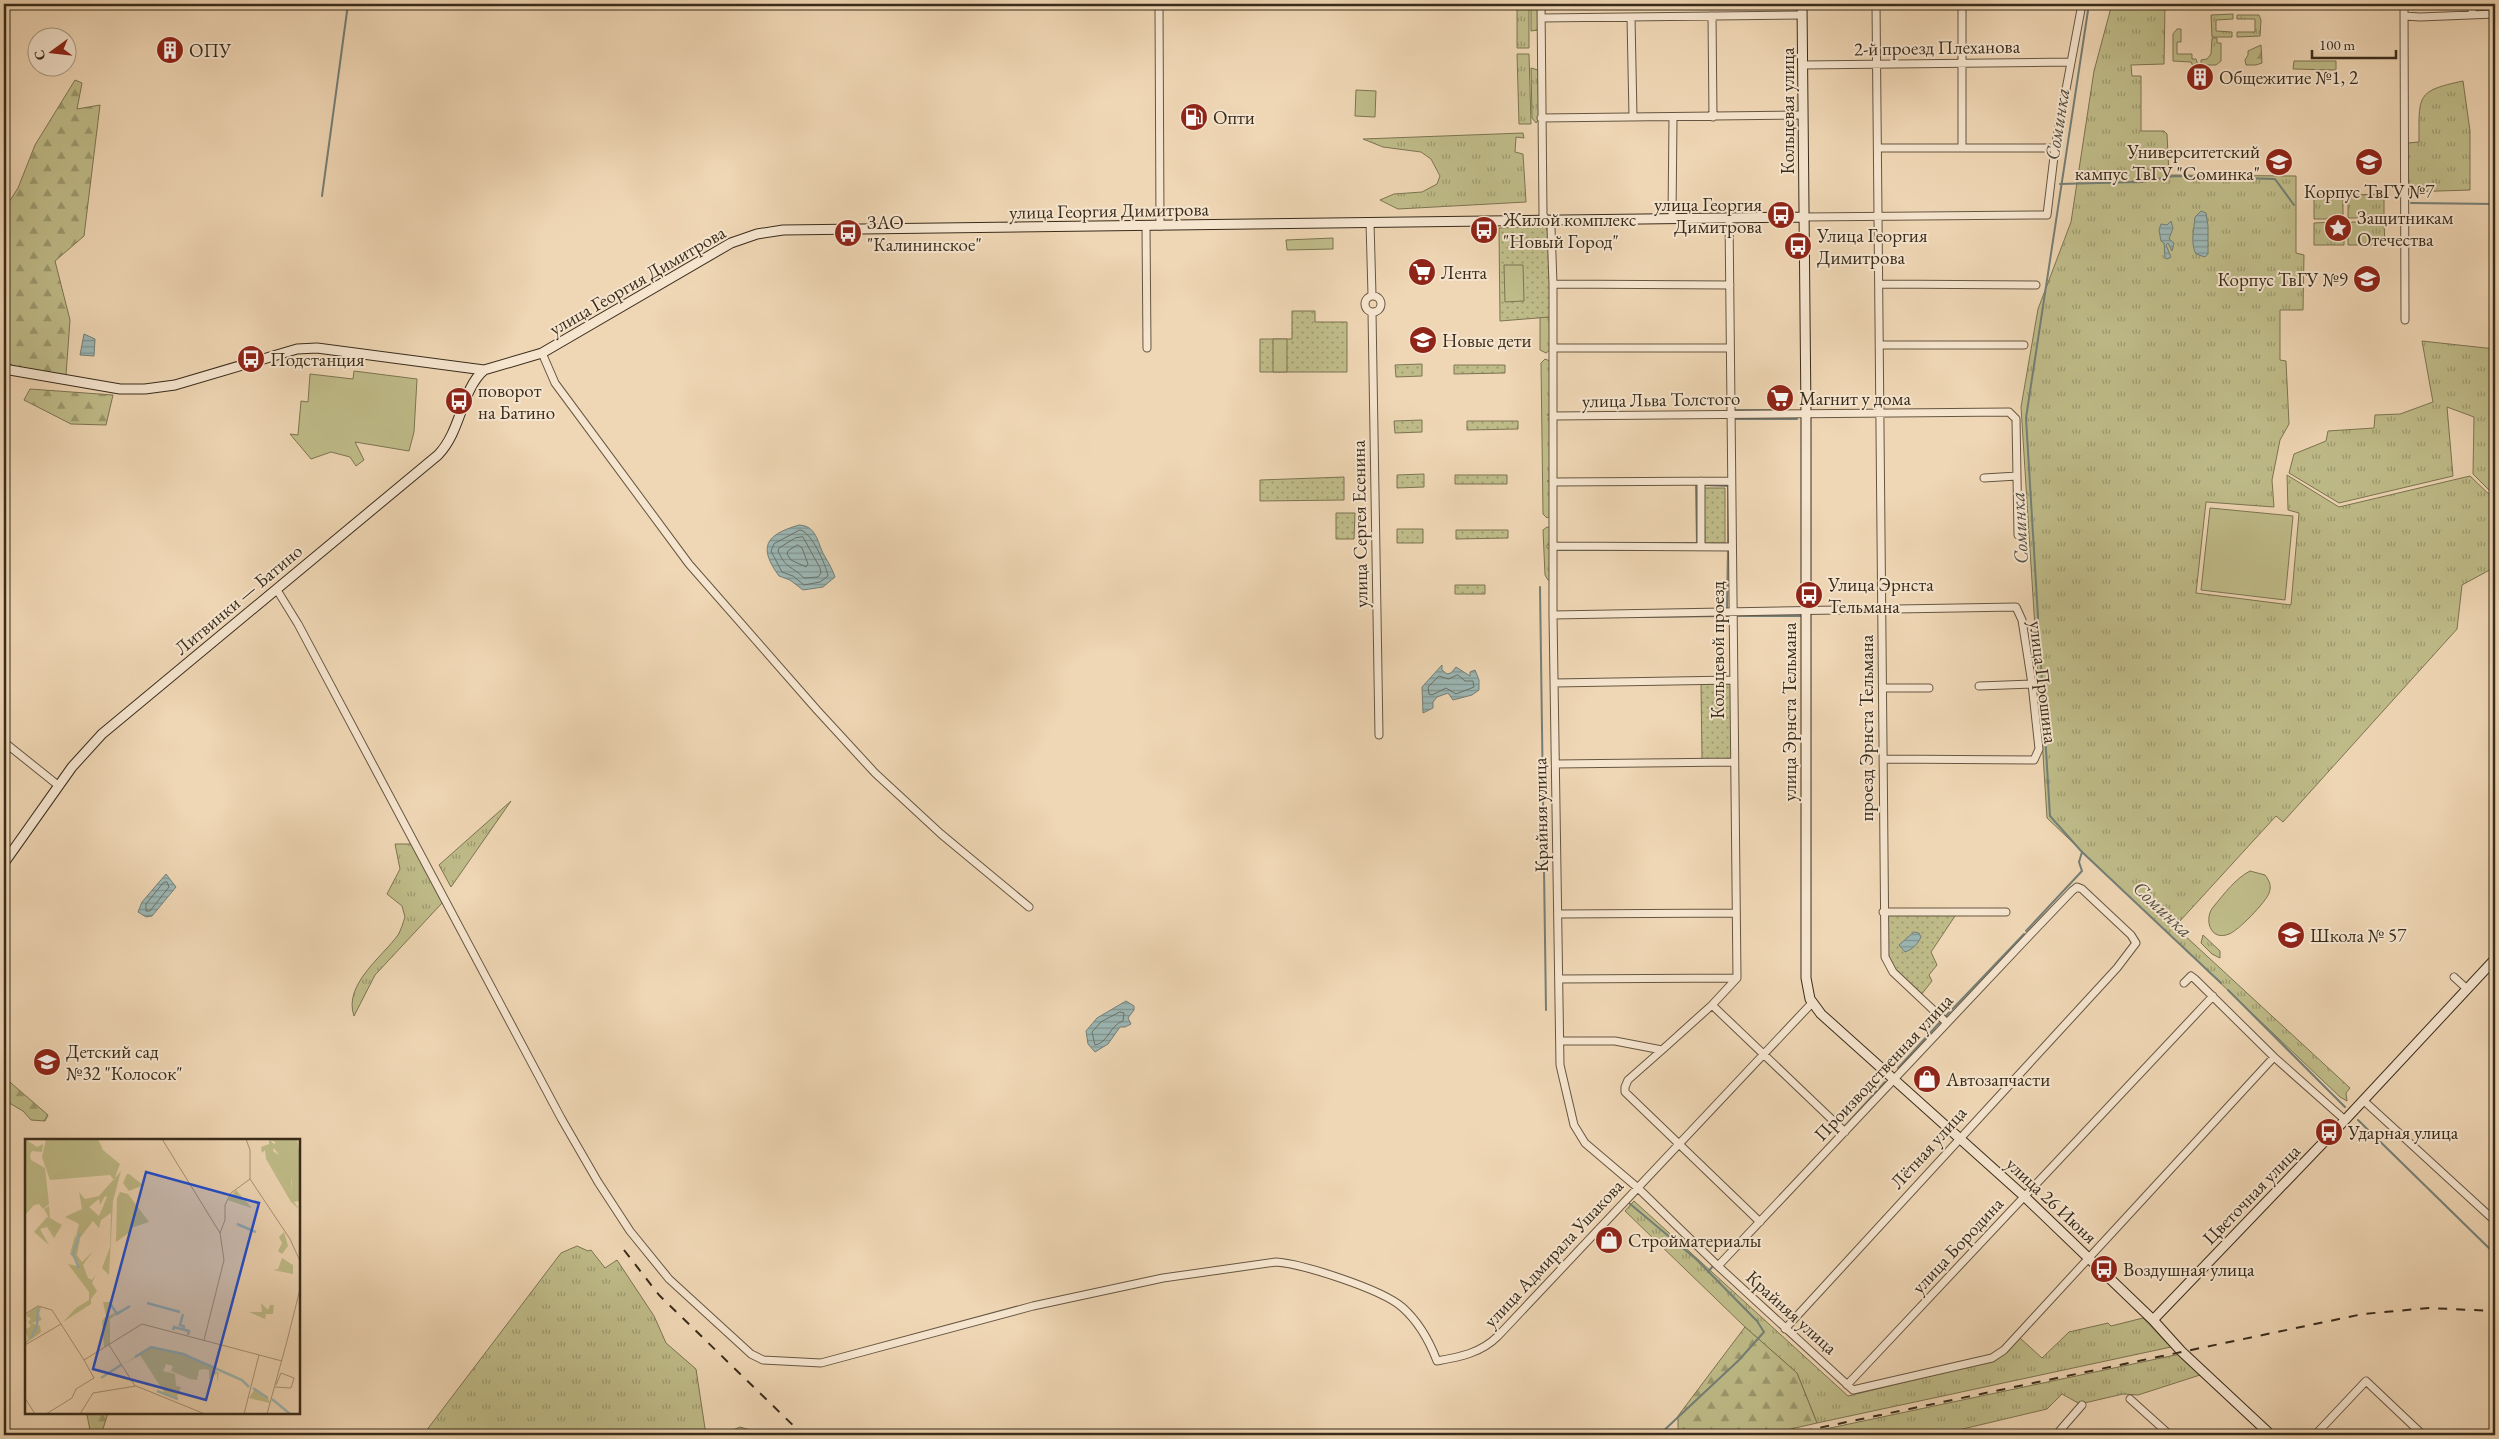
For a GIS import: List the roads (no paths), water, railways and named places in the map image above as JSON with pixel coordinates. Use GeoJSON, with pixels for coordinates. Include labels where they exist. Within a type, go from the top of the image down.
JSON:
{"type":"FeatureCollection","features":[{"type":"Feature","properties":{"kind":"street"},"geometry":{"type":"LineString","coordinates":[[1158,4],[1160,226]]}},
{"type":"Feature","properties":{"kind":"street","name":"Крайняя улица"},"geometry":{"type":"LineString","coordinates":[[1541,4],[1541,118],[1544,215],[1551,227],[1553,284],[1553,615],[1560,1065],[1578,1132],[1586,1143],[1638,1188],[1718,1266],[1850,1388]]}},
{"type":"Feature","properties":{"kind":"street","name":"Кольцевая улица"},"geometry":{"type":"LineString","coordinates":[[1802,4],[1804,217]]}},
{"type":"Feature","properties":{"kind":"street","name":"проезд Эрнста Тельмана"},"geometry":{"type":"LineString","coordinates":[[1876,4],[1884,957],[1887,965],[1946,1022]]}},
{"type":"Feature","properties":{"kind":"street"},"geometry":{"type":"LineString","coordinates":[[1962,4],[1962,148]]}},
{"type":"Feature","properties":{"kind":"street"},"geometry":{"type":"LineString","coordinates":[[1878,148],[2055,148],[2082,4]]}},
{"type":"Feature","properties":{"kind":"street"},"geometry":{"type":"LineString","coordinates":[[2404,4],[2405,320]]}},
{"type":"Feature","properties":{"kind":"street"},"geometry":{"type":"LineString","coordinates":[[2472,4],[2472,15]]}},
{"type":"Feature","properties":{"kind":"street"},"geometry":{"type":"LineString","coordinates":[[2404,16],[2495,14]]}},
{"type":"Feature","properties":{"kind":"street"},"geometry":{"type":"LineString","coordinates":[[1541,18],[1802,15]]}},
{"type":"Feature","properties":{"kind":"street"},"geometry":{"type":"LineString","coordinates":[[1712,16],[1714,117]]}},
{"type":"Feature","properties":{"kind":"street"},"geometry":{"type":"LineString","coordinates":[[1631,17],[1633,117]]}},
{"type":"Feature","properties":{"kind":"street","name":"2-й проезд Плеханова"},"geometry":{"type":"LineString","coordinates":[[1803,66],[2071,62]]}},
{"type":"Feature","properties":{"kind":"street"},"geometry":{"type":"LineString","coordinates":[[1541,118],[1803,115]]}},
{"type":"Feature","properties":{"kind":"street"},"geometry":{"type":"LineString","coordinates":[[1672,218],[1673,117]]}},
{"type":"Feature","properties":{"kind":"street","name":"улица Георгия Димитрова"},"geometry":{"type":"LineString","coordinates":[[4,369],[120,389],[140,390],[170,386],[298,349],[317,348],[484,370],[542,353],[725,246],[763,233],[842,228],[2047,215],[2055,148]]}},
{"type":"Feature","properties":{"kind":"street","name":"Кольцевой проезд"},"geometry":{"type":"LineString","coordinates":[[1729,217],[1737,978]]}},
{"type":"Feature","properties":{"kind":"street","name":"улица Эрнста Тельмана"},"geometry":{"type":"LineString","coordinates":[[1804,217],[1806,978],[1812,1003],[1821,1014],[1895,1079]]}},
{"type":"Feature","properties":{"kind":"street","name":"улица Сергея Есенина"},"geometry":{"type":"LineString","coordinates":[[1370,222],[1372,295]]}},
{"type":"Feature","properties":{"kind":"street"},"geometry":{"type":"LineString","coordinates":[[1146,226],[1147,348]]}},
{"type":"Feature","properties":{"kind":"street"},"geometry":{"type":"LineString","coordinates":[[1553,284],[1730,285]]}},
{"type":"Feature","properties":{"kind":"street"},"geometry":{"type":"LineString","coordinates":[[1879,284],[2036,286]]}},
{"type":"Feature","properties":{"kind":"street","name":"улица Сергея Есенина"},"geometry":{"type":"LineString","coordinates":[[1372,295],[1377,296],[1381,303],[1379,310],[1372,312],[1364,304],[1366,299],[1372,295]]}},
{"type":"Feature","properties":{"kind":"street","name":"улица Сергея Есенина"},"geometry":{"type":"LineString","coordinates":[[1372,312],[1379,735]]}},
{"type":"Feature","properties":{"kind":"street"},"geometry":{"type":"LineString","coordinates":[[1880,345],[2024,345]]}},
{"type":"Feature","properties":{"kind":"street"},"geometry":{"type":"LineString","coordinates":[[1553,348],[1730,348]]}},
{"type":"Feature","properties":{"kind":"street"},"geometry":{"type":"LineString","coordinates":[[542,353],[555,383],[689,564],[810,702],[875,773],[934,828],[1029,907]]}},
{"type":"Feature","properties":{"kind":"street","name":"Литвинки — Батино"},"geometry":{"type":"LineString","coordinates":[[4,863],[82,756],[107,729],[277,590],[443,450],[454,435],[474,383],[484,370]]}},
{"type":"Feature","properties":{"kind":"street","name":"улица Льва Толстого"},"geometry":{"type":"LineString","coordinates":[[1553,416],[2009,412],[2016,418],[2016,476]]}},
{"type":"Feature","properties":{"kind":"street"},"geometry":{"type":"LineString","coordinates":[[1984,478],[2016,476],[2018,535]]}},
{"type":"Feature","properties":{"kind":"street"},"geometry":{"type":"LineString","coordinates":[[1554,482],[1732,481]]}},
{"type":"Feature","properties":{"kind":"street"},"geometry":{"type":"LineString","coordinates":[[1700,482],[1701,547]]}},
{"type":"Feature","properties":{"kind":"street"},"geometry":{"type":"LineString","coordinates":[[1554,546],[1732,547]]}},
{"type":"Feature","properties":{"kind":"street","name":"улица Адмирала Ушакова"},"geometry":{"type":"LineString","coordinates":[[277,590],[298,624],[561,1118],[598,1182],[630,1231],[668,1278],[751,1354],[763,1360],[821,1363],[1033,1306],[1163,1278],[1276,1262],[1293,1264],[1364,1287],[1400,1305],[1418,1323],[1430,1342],[1436,1361],[1487,1347],[1812,1003]]}},
{"type":"Feature","properties":{"kind":"street","name":"улица Прошина"},"geometry":{"type":"LineString","coordinates":[[1882,610],[2016,607],[2022,620],[2032,684],[2039,750],[2034,760],[1883,759]]}},
{"type":"Feature","properties":{"kind":"street"},"geometry":{"type":"LineString","coordinates":[[1553,615],[1882,610]]}},
{"type":"Feature","properties":{"kind":"street"},"geometry":{"type":"LineString","coordinates":[[1554,682],[1733,680]]}},
{"type":"Feature","properties":{"kind":"street"},"geometry":{"type":"LineString","coordinates":[[1979,686],[2032,684]]}},
{"type":"Feature","properties":{"kind":"street"},"geometry":{"type":"LineString","coordinates":[[1883,688],[1929,688]]}},
{"type":"Feature","properties":{"kind":"street"},"geometry":{"type":"LineString","coordinates":[[4,742],[59,786]]}},
{"type":"Feature","properties":{"kind":"street"},"geometry":{"type":"LineString","coordinates":[[1556,764],[1734,762]]}},
{"type":"Feature","properties":{"kind":"street","name":"Лётная улица"},"geometry":{"type":"LineString","coordinates":[[1785,1329],[2117,968],[2136,943],[2082,889],[2077,887],[2072,891]]}},
{"type":"Feature","properties":{"kind":"street","name":"Производственная улица"},"geometry":{"type":"LineString","coordinates":[[1718,1266],[1895,1079],[1946,1022],[2072,891]]}},
{"type":"Feature","properties":{"kind":"street"},"geometry":{"type":"LineString","coordinates":[[1883,912],[2006,912]]}},
{"type":"Feature","properties":{"kind":"street"},"geometry":{"type":"LineString","coordinates":[[1558,914],[1736,913]]}},
{"type":"Feature","properties":{"kind":"street","name":"Цветочная улица"},"geometry":{"type":"LineString","coordinates":[[2153,1320],[2345,1120],[2495,958]]}},
{"type":"Feature","properties":{"kind":"street"},"geometry":{"type":"LineString","coordinates":[[2184,983],[2191,976],[2274,1057],[2345,1120]]}},
{"type":"Feature","properties":{"kind":"street"},"geometry":{"type":"LineString","coordinates":[[2454,977],[2466,989]]}},
{"type":"Feature","properties":{"kind":"street"},"geometry":{"type":"LineString","coordinates":[[1559,979],[1737,978]]}},
{"type":"Feature","properties":{"kind":"street"},"geometry":{"type":"LineString","coordinates":[[1737,978],[1712,1005],[1628,1080],[1625,1087],[1628,1097],[1760,1222]]}},
{"type":"Feature","properties":{"kind":"street","name":"улица Бородина"},"geometry":{"type":"LineString","coordinates":[[1850,1388],[2213,996]]}},
{"type":"Feature","properties":{"kind":"street"},"geometry":{"type":"LineString","coordinates":[[1712,1005],[1845,1132]]}},
{"type":"Feature","properties":{"kind":"street"},"geometry":{"type":"LineString","coordinates":[[1560,1041],[1615,1042],[1662,1050]]}},
{"type":"Feature","properties":{"kind":"street"},"geometry":{"type":"LineString","coordinates":[[1850,1388],[1992,1358],[2004,1350],[2274,1057]]}},
{"type":"Feature","properties":{"kind":"street","name":"улица 26 Июня"},"geometry":{"type":"LineString","coordinates":[[1895,1079],[2090,1258],[2153,1320],[2181,1351],[2271,1435]]}},
{"type":"Feature","properties":{"kind":"street"},"geometry":{"type":"LineString","coordinates":[[2363,1100],[2495,1221]]}},
{"type":"Feature","properties":{"kind":"street"},"geometry":{"type":"LineString","coordinates":[[2315,1435],[2366,1381],[2423,1435]]}},
{"type":"Feature","properties":{"kind":"street"},"geometry":{"type":"LineString","coordinates":[[2130,1398],[2170,1435]]}},
{"type":"Feature","properties":{"kind":"street"},"geometry":{"type":"LineString","coordinates":[[2056,1435],[2082,1405]]}},
{"type":"Feature","properties":{"kind":"water"},"geometry":{"type":"Polygon","coordinates":[[[2201,211],[2206,213],[2208,226],[2208,254],[2205,257],[2196,254],[2193,245],[2195,217],[2201,211]]]}},
{"type":"Feature","properties":{"kind":"water"},"geometry":{"type":"Polygon","coordinates":[[[2171,221],[2173,228],[2169,239],[2174,243],[2172,251],[2168,243],[2166,245],[2171,257],[2167,259],[2165,258],[2164,243],[2161,241],[2159,230],[2161,224],[2167,225],[2171,221]]]}},
{"type":"Feature","properties":{"kind":"water"},"geometry":{"type":"Polygon","coordinates":[[[84,334],[95,339],[94,356],[80,355],[84,334]]]}},
{"type":"Feature","properties":{"kind":"water"},"geometry":{"type":"Polygon","coordinates":[[[799,525],[810,528],[816,536],[834,574],[835,577],[823,587],[803,590],[790,580],[779,576],[768,557],[768,543],[772,538],[799,525]]]}},
{"type":"Feature","properties":{"kind":"water"},"geometry":{"type":"Polygon","coordinates":[[[1442,665],[1442,670],[1447,674],[1451,673],[1456,667],[1470,676],[1470,672],[1475,670],[1479,680],[1479,690],[1472,695],[1453,700],[1448,693],[1437,697],[1433,702],[1433,708],[1423,713],[1422,687],[1442,665]]]}},
{"type":"Feature","properties":{"kind":"water"},"geometry":{"type":"Polygon","coordinates":[[[166,874],[176,887],[152,916],[146,917],[138,912],[142,902],[166,874]]]}},
{"type":"Feature","properties":{"kind":"water"},"geometry":{"type":"Polygon","coordinates":[[[1914,932],[1919,933],[1921,937],[1910,950],[1905,952],[1899,945],[1914,932]]]}},
{"type":"Feature","properties":{"kind":"water"},"geometry":{"type":"Polygon","coordinates":[[[1126,1001],[1134,1006],[1134,1010],[1128,1018],[1131,1024],[1120,1027],[1108,1044],[1095,1052],[1088,1044],[1086,1031],[1097,1018],[1126,1001]]]}},
{"type":"Feature","properties":{"kind":"waterway"},"geometry":{"type":"LineString","coordinates":[[322,196],[348,4]]}},
{"type":"Feature","properties":{"kind":"waterway","name":"Соминка"},"geometry":{"type":"LineString","coordinates":[[2089,4],[2026,418],[2050,816],[2082,852],[2221,983]]}},
{"type":"Feature","properties":{"kind":"waterway"},"geometry":{"type":"LineString","coordinates":[[2141,182],[2174,176],[2275,179],[2294,205]]}},
{"type":"Feature","properties":{"kind":"waterway"},"geometry":{"type":"LineString","coordinates":[[2060,184],[2137,182]]}},
{"type":"Feature","properties":{"kind":"waterway"},"geometry":{"type":"LineString","coordinates":[[2411,203],[2495,204]]}},
{"type":"Feature","properties":{"kind":"waterway"},"geometry":{"type":"LineString","coordinates":[[1735,410],[1786,410]]}},
{"type":"Feature","properties":{"kind":"waterway"},"geometry":{"type":"LineString","coordinates":[[1734,419],[1797,419]]}},
{"type":"Feature","properties":{"kind":"waterway"},"geometry":{"type":"LineString","coordinates":[[1557,543],[1697,543],[1696,485],[1699,485]]}},
{"type":"Feature","properties":{"kind":"waterway"},"geometry":{"type":"LineString","coordinates":[[1703,485],[1728,486],[1728,544]]}},
{"type":"Feature","properties":{"kind":"waterway"},"geometry":{"type":"LineString","coordinates":[[1727,609],[1728,549]]}},
{"type":"Feature","properties":{"kind":"waterway"},"geometry":{"type":"LineString","coordinates":[[1558,550],[1728,550]]}},
{"type":"Feature","properties":{"kind":"waterway"},"geometry":{"type":"LineString","coordinates":[[1540,587],[1546,1010]]}},
{"type":"Feature","properties":{"kind":"waterway"},"geometry":{"type":"LineString","coordinates":[[1635,617],[1729,616]]}},
{"type":"Feature","properties":{"kind":"waterway"},"geometry":{"type":"LineString","coordinates":[[1735,616],[1802,616]]}},
{"type":"Feature","properties":{"kind":"waterway"},"geometry":{"type":"LineString","coordinates":[[2026,931],[2082,871],[2079,862],[2082,852]]}},
{"type":"Feature","properties":{"kind":"waterway"},"geometry":{"type":"LineString","coordinates":[[1944,1018],[2024,934]]}},
{"type":"Feature","properties":{"kind":"waterway","name":"Соминка"},"geometry":{"type":"LineString","coordinates":[[2228,990],[2345,1107]]}},
{"type":"Feature","properties":{"kind":"waterway"},"geometry":{"type":"LineString","coordinates":[[1898,1068],[1941,1021]]}},
{"type":"Feature","properties":{"kind":"waterway"},"geometry":{"type":"LineString","coordinates":[[1845,1126],[1885,1082]]}},
{"type":"Feature","properties":{"kind":"waterway","name":"Соминка"},"geometry":{"type":"LineString","coordinates":[[2358,1120],[2495,1254]]}},
{"type":"Feature","properties":{"kind":"waterway"},"geometry":{"type":"LineString","coordinates":[[1629,1203],[1696,1259],[1757,1321],[1764,1332],[1739,1360],[1659,1435]]}},
{"type":"Feature","properties":{"kind":"waterway"},"geometry":{"type":"LineString","coordinates":[[1708,1272],[1713,1266]]}},
{"type":"Feature","properties":{"kind":"railway"},"geometry":{"type":"LineString","coordinates":[[624,1250],[659,1295],[803,1435]]}},
{"type":"Feature","properties":{"kind":"railway"},"geometry":{"type":"LineString","coordinates":[[1785,1435],[2363,1314],[2429,1308],[2495,1311]]}},
{"type":"Feature","properties":{"kind":"place","name":"ОПУ"},"geometry":{"type":"Point","coordinates":[170,50]}},
{"type":"Feature","properties":{"kind":"place","name":"Общежитие №1, 2"},"geometry":{"type":"Point","coordinates":[2200,77]}},
{"type":"Feature","properties":{"kind":"place","name":"Опти"},"geometry":{"type":"Point","coordinates":[1194,117]}},
{"type":"Feature","properties":{"kind":"place","name":"Университетский кампус ТвГУ \"Соминка\""},"geometry":{"type":"Point","coordinates":[2279,162]}},
{"type":"Feature","properties":{"kind":"place","name":"Корпус ТвГУ №7"},"geometry":{"type":"Point","coordinates":[2369,162]}},
{"type":"Feature","properties":{"kind":"place","name":"улица Георгия Димитрова"},"geometry":{"type":"Point","coordinates":[1781,215]}},
{"type":"Feature","properties":{"kind":"place","name":"Защитникам Отечества"},"geometry":{"type":"Point","coordinates":[2338,228]}},
{"type":"Feature","properties":{"kind":"place","name":"Жилой комплекс \"Новый Город\""},"geometry":{"type":"Point","coordinates":[1484,230]}},
{"type":"Feature","properties":{"kind":"place","name":"ЗАО \"Калининское\""},"geometry":{"type":"Point","coordinates":[848,233]}},
{"type":"Feature","properties":{"kind":"place","name":"Улица Георгия Димитрова"},"geometry":{"type":"Point","coordinates":[1798,246]}},
{"type":"Feature","properties":{"kind":"place","name":"Лента"},"geometry":{"type":"Point","coordinates":[1422,272]}},
{"type":"Feature","properties":{"kind":"place","name":"Корпус ТвГУ №9"},"geometry":{"type":"Point","coordinates":[2367,279]}},
{"type":"Feature","properties":{"kind":"place","name":"Новые дети"},"geometry":{"type":"Point","coordinates":[1423,340]}},
{"type":"Feature","properties":{"kind":"place","name":"Подстанция"},"geometry":{"type":"Point","coordinates":[251,359]}},
{"type":"Feature","properties":{"kind":"place","name":"Магнит у дома"},"geometry":{"type":"Point","coordinates":[1780,398]}},
{"type":"Feature","properties":{"kind":"place","name":"поворот на Батино"},"geometry":{"type":"Point","coordinates":[459,401]}},
{"type":"Feature","properties":{"kind":"place","name":"Улица Эрнста Тельмана"},"geometry":{"type":"Point","coordinates":[1809,595]}},
{"type":"Feature","properties":{"kind":"place","name":"Школа № 57"},"geometry":{"type":"Point","coordinates":[2291,935]}},
{"type":"Feature","properties":{"kind":"place","name":"Детский сад №32 \"Колосок\""},"geometry":{"type":"Point","coordinates":[47,1062]}},
{"type":"Feature","properties":{"kind":"place","name":"Автозапчасти"},"geometry":{"type":"Point","coordinates":[1927,1079]}},
{"type":"Feature","properties":{"kind":"place","name":"Ударная улица"},"geometry":{"type":"Point","coordinates":[2329,1132]}},
{"type":"Feature","properties":{"kind":"place","name":"Стройматериалы"},"geometry":{"type":"Point","coordinates":[1609,1240]}},
{"type":"Feature","properties":{"kind":"place","name":"Воздушная улица"},"geometry":{"type":"Point","coordinates":[2104,1269]}}]}
